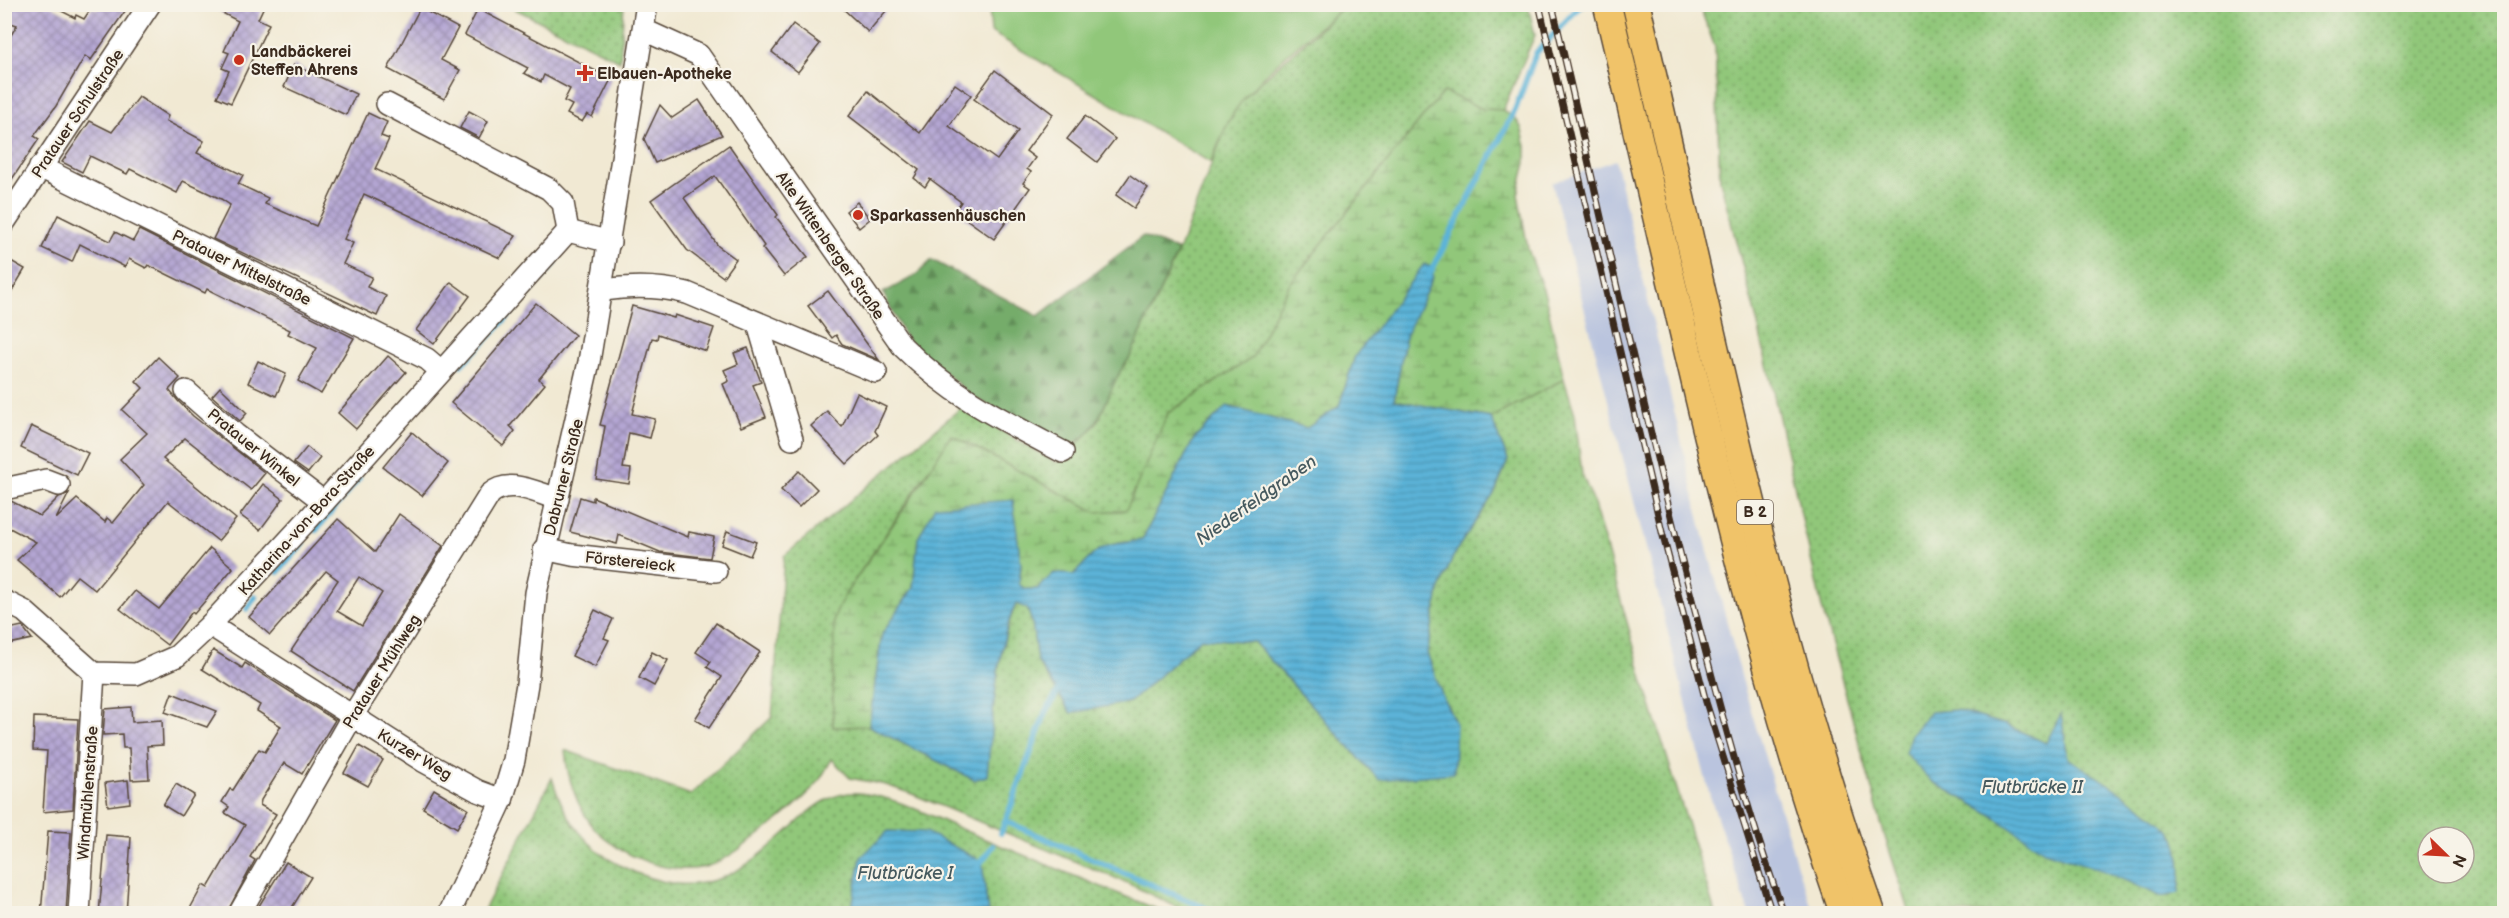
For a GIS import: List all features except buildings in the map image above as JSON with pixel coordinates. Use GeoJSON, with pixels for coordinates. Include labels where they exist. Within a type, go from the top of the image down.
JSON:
{"type":"FeatureCollection","features":[{"type":"Feature","properties":{"kind":"main road","name":"B 2"},"geometry":{"type":"LineString","coordinates":[[1607,4],[1765,657],[1800,779],[1844,914]]}},
{"type":"Feature","properties":{"kind":"main road","name":"B 2"},"geometry":{"type":"LineString","coordinates":[[1636,4],[1760,533],[1797,674],[1872,914]]}},
{"type":"Feature","properties":{"kind":"street","name":"Pratauer Schulstraße"},"geometry":{"type":"LineString","coordinates":[[4,223],[150,4]]}},
{"type":"Feature","properties":{"kind":"street"},"geometry":{"type":"LineString","coordinates":[[644,30],[646,4]]}},
{"type":"Feature","properties":{"kind":"street","name":"Dabruner Straße"},"geometry":{"type":"LineString","coordinates":[[449,914],[502,800],[514,760],[544,549],[579,414],[603,290],[644,30]]}},
{"type":"Feature","properties":{"kind":"street","name":"Alte Wittenberger Straße"},"geometry":{"type":"LineString","coordinates":[[644,30],[699,55],[903,347],[929,373],[970,403],[1063,452]]}},
{"type":"Feature","properties":{"kind":"street"},"geometry":{"type":"LineString","coordinates":[[387,104],[549,189],[563,203],[568,231],[610,242]]}},
{"type":"Feature","properties":{"kind":"street","name":"Pratauer Mittelstraße"},"geometry":{"type":"LineString","coordinates":[[40,167],[427,359],[441,371]]}},
{"type":"Feature","properties":{"kind":"street","name":"Katharina-von-Bora-Straße"},"geometry":{"type":"LineString","coordinates":[[94,673],[136,674],[177,656],[210,625],[324,502],[568,231]]}},
{"type":"Feature","properties":{"kind":"street"},"geometry":{"type":"LineString","coordinates":[[603,290],[630,287],[669,288],[687,293],[876,372]]}},
{"type":"Feature","properties":{"kind":"street"},"geometry":{"type":"LineString","coordinates":[[758,324],[792,439]]}},
{"type":"Feature","properties":{"kind":"street","name":"Pratauer Winkel"},"geometry":{"type":"LineString","coordinates":[[186,392],[235,434],[324,502]]}},
{"type":"Feature","properties":{"kind":"street"},"geometry":{"type":"LineString","coordinates":[[4,489],[46,480],[59,485]]}},
{"type":"Feature","properties":{"kind":"street","name":"Pratauer Mühlweg"},"geometry":{"type":"LineString","coordinates":[[239,914],[353,715],[490,494],[507,484],[558,499]]}},
{"type":"Feature","properties":{"kind":"street","name":"Förstereieck"},"geometry":{"type":"LineString","coordinates":[[544,549],[572,555],[716,571]]}},
{"type":"Feature","properties":{"kind":"street"},"geometry":{"type":"LineString","coordinates":[[4,601],[24,611],[94,673]]}},
{"type":"Feature","properties":{"kind":"street","name":"Kurzer Weg"},"geometry":{"type":"LineString","coordinates":[[210,625],[423,761],[502,800]]}},
{"type":"Feature","properties":{"kind":"street","name":"Windmühlenstraße"},"geometry":{"type":"LineString","coordinates":[[79,914],[94,673]]}},
{"type":"Feature","properties":{"kind":"shaded area"},"geometry":{"type":"Polygon","coordinates":[[[1615,160],[1700,521],[1745,690],[1800,875],[1814,913],[1749,913],[1710,796],[1552,183],[1615,160]]]}},
{"type":"Feature","properties":{"kind":"green space"},"geometry":{"type":"Polygon","coordinates":[[[989,4],[1346,5],[1290,52],[1249,92],[1230,118],[1211,163],[991,32],[989,4]]]}},
{"type":"Feature","properties":{"kind":"green space"},"geometry":{"type":"Polygon","coordinates":[[[624,5],[620,61],[509,6],[624,5]]]}},
{"type":"Feature","properties":{"kind":"green space"},"geometry":{"type":"Polygon","coordinates":[[[1346,5],[1528,5],[1535,35],[1503,110],[1483,109],[1443,92],[1289,285],[1252,358],[1168,413],[1127,510],[1096,512],[952,435],[844,596],[834,618],[833,727],[869,726],[974,780],[986,776],[999,666],[1003,644],[1016,604],[1027,608],[1032,622],[1037,661],[1071,713],[1130,702],[1201,638],[1254,642],[1379,780],[1456,724],[1442,695],[1427,653],[1439,591],[1455,552],[1494,494],[1508,460],[1491,418],[1564,379],[1575,414],[1582,474],[1593,501],[1643,679],[1715,913],[1189,913],[1125,882],[912,794],[886,785],[850,778],[832,759],[818,782],[782,817],[717,863],[691,869],[661,866],[632,856],[606,839],[589,822],[578,803],[568,771],[565,750],[691,795],[772,717],[784,556],[961,408],[1057,463],[1088,433],[1097,422],[1123,366],[1129,359],[1178,252],[1225,129],[1239,104],[1346,5]]]}},
{"type":"Feature","properties":{"kind":"green space"},"geometry":{"type":"Polygon","coordinates":[[[1699,5],[2504,5],[2504,913],[1910,913],[1885,837],[1822,608],[1758,325],[1720,180],[1715,47],[1699,5]],[[1956,710],[1930,712],[1931,781],[1987,812],[2162,897],[2155,817],[2068,758],[2061,715],[2046,743],[2006,725],[1956,710]]]}},
{"type":"Feature","properties":{"kind":"green space"},"geometry":{"type":"Polygon","coordinates":[[[1443,92],[1483,109],[1503,110],[1516,119],[1521,127],[1526,146],[1526,163],[1518,194],[1528,249],[1545,295],[1564,379],[1491,418],[1394,400],[1406,335],[1433,277],[1355,356],[1339,406],[1307,428],[1227,406],[1194,439],[1142,540],[1118,543],[1103,548],[1090,557],[1074,575],[1054,573],[1037,589],[1025,589],[1019,584],[1021,565],[918,538],[913,588],[882,634],[869,726],[833,727],[834,618],[844,596],[918,488],[951,435],[1096,512],[1126,510],[1168,413],[1252,358],[1289,285],[1443,92]]]}},
{"type":"Feature","properties":{"kind":"green space"},"geometry":{"type":"Polygon","coordinates":[[[1143,236],[1178,251],[1129,359],[1121,370],[1097,422],[1079,441],[1066,446],[973,397],[906,339],[883,293],[915,276],[932,260],[1038,316],[1143,236]]]}},
{"type":"Feature","properties":{"kind":"green space"},"geometry":{"type":"Polygon","coordinates":[[[552,778],[570,819],[598,851],[623,867],[651,878],[677,884],[699,884],[739,869],[819,805],[842,794],[859,793],[885,798],[912,807],[1013,851],[1167,913],[988,913],[982,861],[861,857],[851,913],[482,914],[552,778]]]}},
{"type":"Feature","properties":{"kind":"water"},"geometry":{"type":"Polygon","coordinates":[[[1424,264],[1433,268],[1433,277],[1406,335],[1394,400],[1491,418],[1508,460],[1494,494],[1455,552],[1439,591],[1427,653],[1442,695],[1456,724],[1454,773],[1379,780],[1254,642],[1201,638],[1130,702],[1071,713],[1037,661],[1032,622],[1027,608],[1016,604],[1009,621],[999,663],[987,776],[974,780],[869,726],[882,634],[913,588],[918,538],[935,506],[1013,500],[1021,565],[1019,584],[1025,589],[1037,589],[1054,573],[1074,575],[1097,551],[1110,545],[1142,540],[1194,439],[1227,406],[1307,428],[1339,406],[1355,356],[1424,264]]]}},
{"type":"Feature","properties":{"kind":"water","name":"Flutbrücke II"},"geometry":{"type":"Polygon","coordinates":[[[1956,710],[2006,725],[2046,743],[2061,714],[2068,758],[2158,819],[2175,838],[2181,865],[2179,893],[2162,897],[2104,871],[2044,851],[1987,812],[1931,781],[1905,753],[1911,734],[1930,712],[1956,710]]]}},
{"type":"Feature","properties":{"kind":"water","name":"Flutbrücke I"},"geometry":{"type":"Polygon","coordinates":[[[888,831],[926,832],[982,861],[988,913],[851,913],[861,857],[888,831]]]}},
{"type":"Feature","properties":{"kind":"waterway","name":"Niederfeldgraben"},"geometry":{"type":"LineString","coordinates":[[1429,275],[1515,110],[1536,53],[1582,4]]}},
{"type":"Feature","properties":{"kind":"waterway"},"geometry":{"type":"LineString","coordinates":[[461,365],[555,263]]}},
{"type":"Feature","properties":{"kind":"waterway"},"geometry":{"type":"LineString","coordinates":[[316,530],[359,478]]}},
{"type":"Feature","properties":{"kind":"waterway"},"geometry":{"type":"LineString","coordinates":[[278,572],[303,544]]}},
{"type":"Feature","properties":{"kind":"waterway"},"geometry":{"type":"LineString","coordinates":[[247,609],[255,597]]}},
{"type":"Feature","properties":{"kind":"waterway","name":"Niederfeldgraben"},"geometry":{"type":"LineString","coordinates":[[1001,833],[1045,714],[1061,686]]}},
{"type":"Feature","properties":{"kind":"waterway"},"geometry":{"type":"LineString","coordinates":[[1007,822],[1219,914]]}},
{"type":"Feature","properties":{"kind":"waterway","name":"Niederfeldgraben"},"geometry":{"type":"LineString","coordinates":[[978,866],[993,846]]}},
{"type":"Feature","properties":{"kind":"railway"},"geometry":{"type":"LineString","coordinates":[[1539,4],[1662,532],[1706,702],[1772,914]]}},
{"type":"Feature","properties":{"kind":"railway"},"geometry":{"type":"LineString","coordinates":[[1552,4],[1689,588],[1744,793],[1784,914]]}},
{"type":"Feature","properties":{"kind":"place","name":"Landbäckerei Steffen Ahrens"},"geometry":{"type":"Point","coordinates":[239,60]}},
{"type":"Feature","properties":{"kind":"place","name":"Elbauen-Apotheke"},"geometry":{"type":"Point","coordinates":[585,73]}},
{"type":"Feature","properties":{"kind":"place","name":"Sparkassenhäuschen"},"geometry":{"type":"Point","coordinates":[858,215]}}]}
